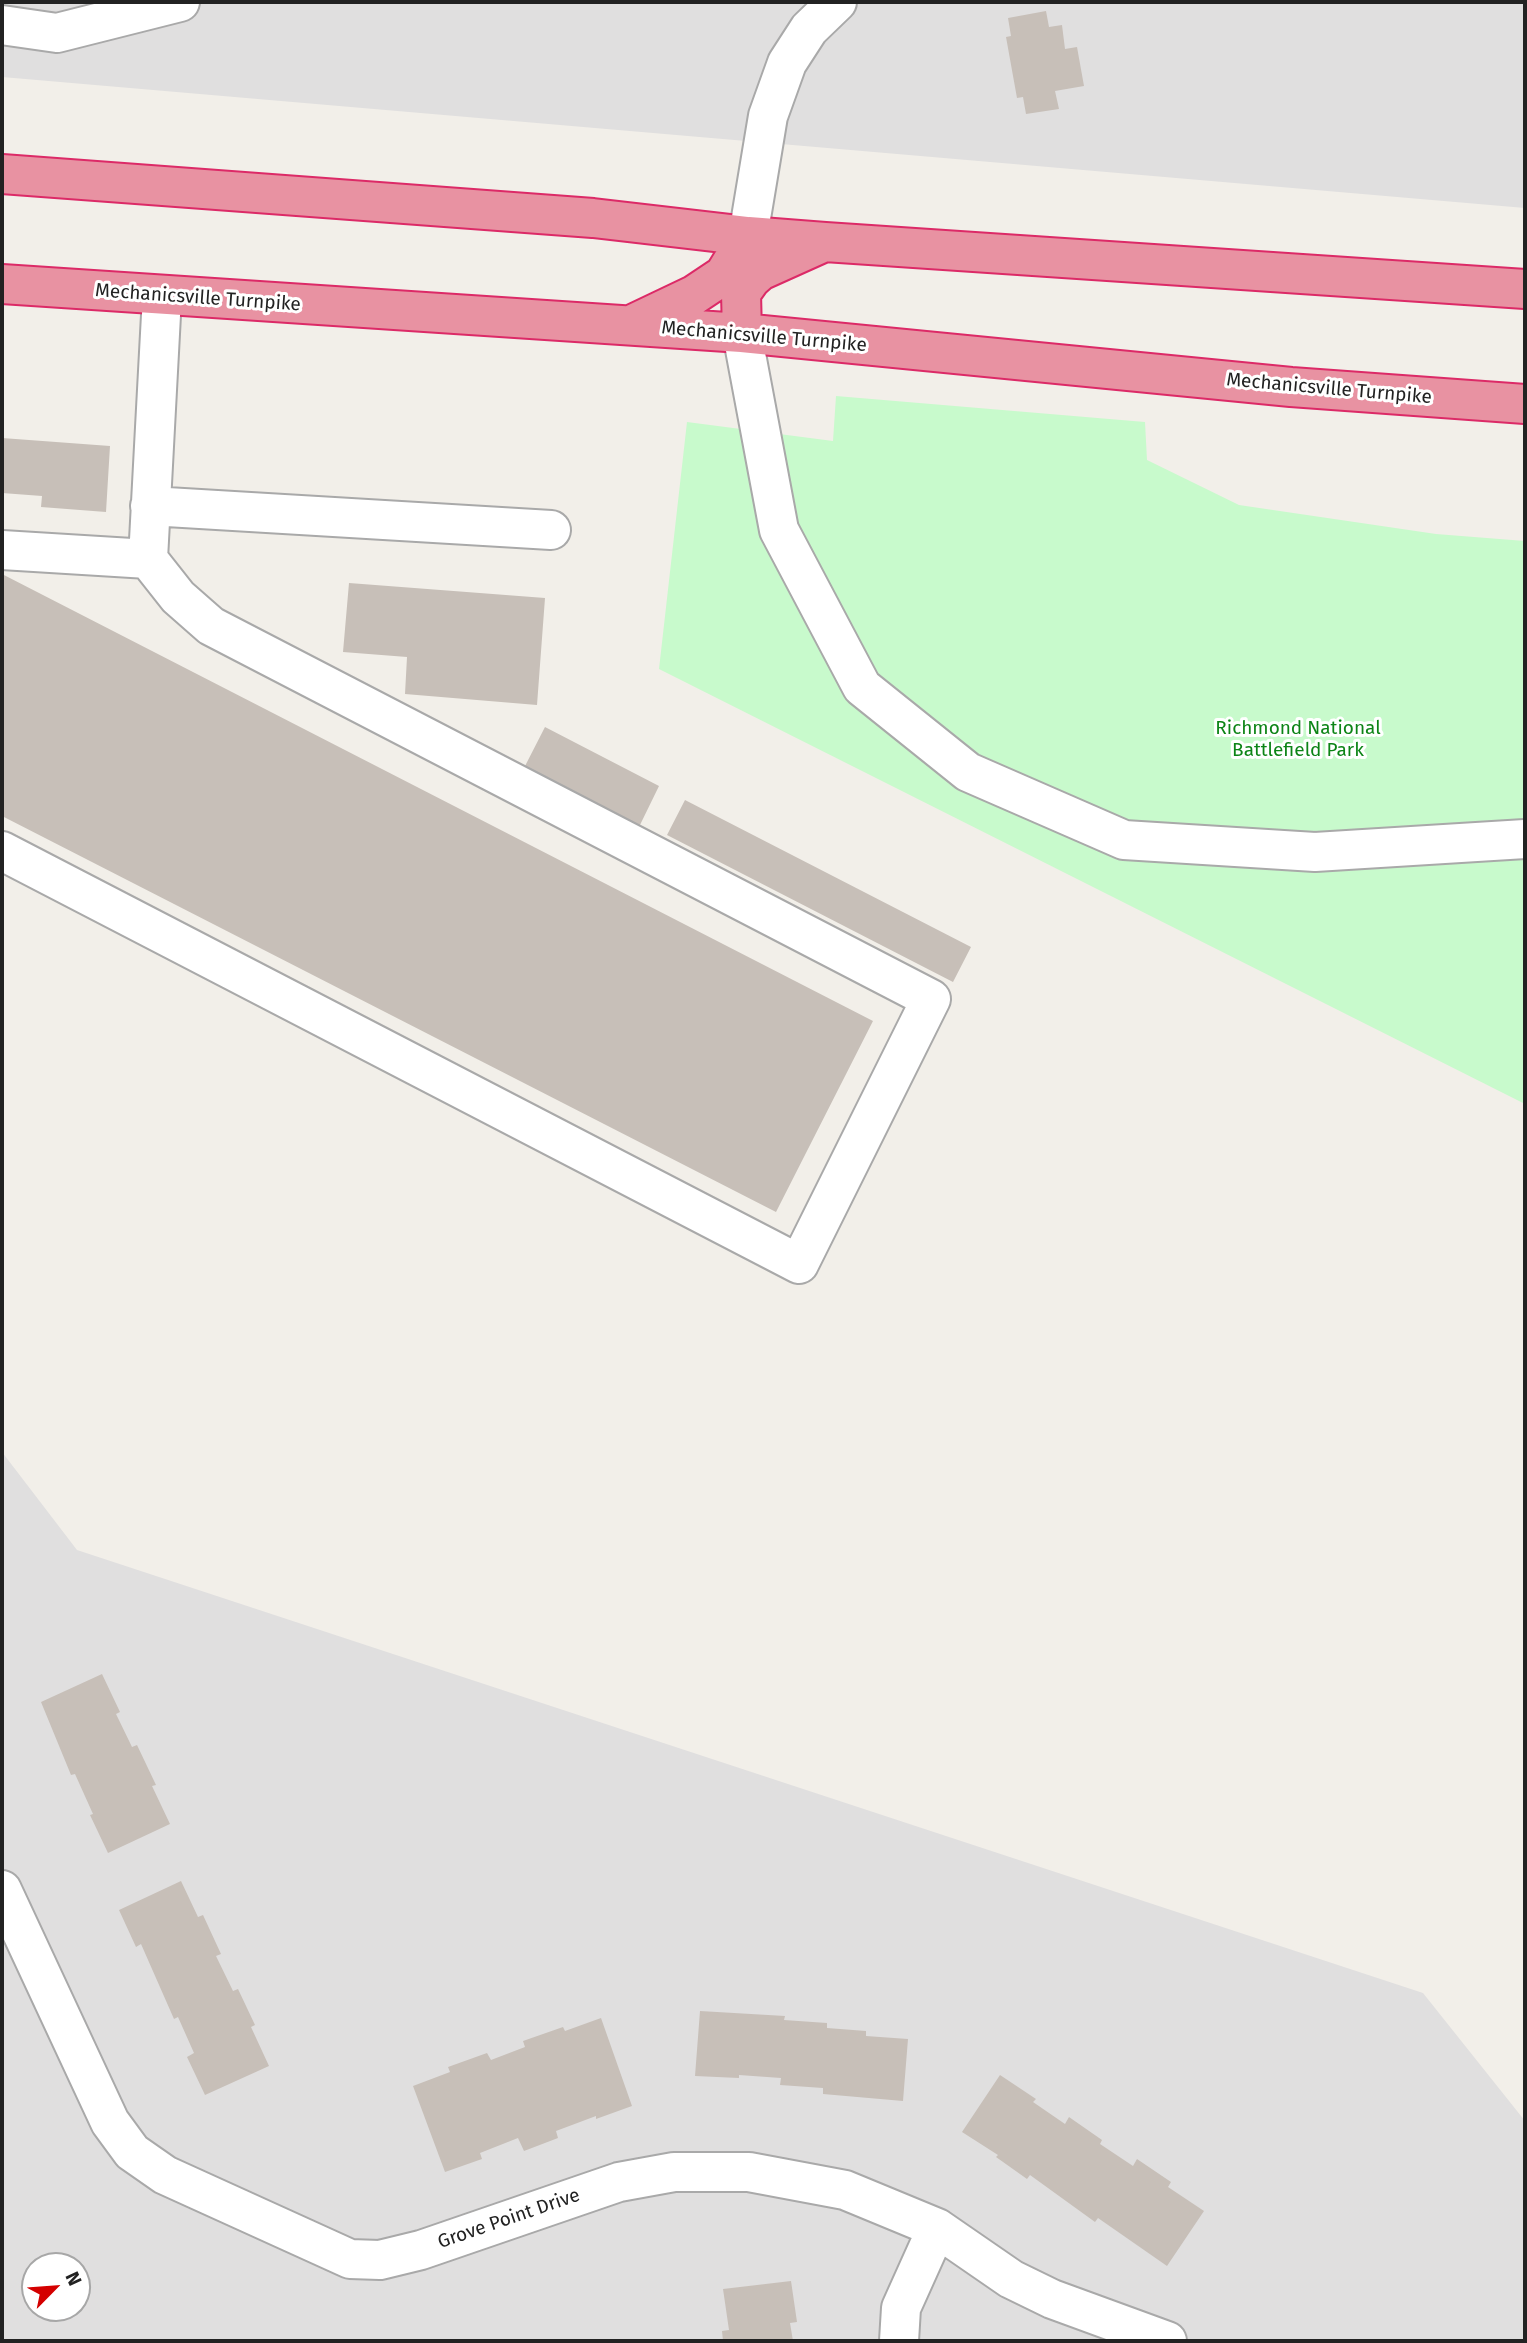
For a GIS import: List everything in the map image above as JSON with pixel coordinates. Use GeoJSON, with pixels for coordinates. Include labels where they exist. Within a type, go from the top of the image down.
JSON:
{"type":"FeatureCollection","features":[{"type":"Feature","properties":{"kind":"highway"},"geometry":{"type":"LineString","coordinates":[[2,174],[593,218],[825,242],[1525,289]]}},
{"type":"Feature","properties":{"kind":"highway"},"geometry":{"type":"LineString","coordinates":[[628,327],[694,295],[724,275],[748,236]]}},
{"type":"Feature","properties":{"kind":"highway"},"geometry":{"type":"LineString","coordinates":[[742,333],[741,293],[751,279],[760,271],[825,242]]}},
{"type":"Feature","properties":{"kind":"highway","name":"Mechanicsville Turnpike"},"geometry":{"type":"LineString","coordinates":[[2,284],[742,333],[1291,387],[1525,404]]}},
{"type":"Feature","properties":{"kind":"street"},"geometry":{"type":"LineString","coordinates":[[2,25],[57,33],[180,2]]}},
{"type":"Feature","properties":{"kind":"street"},"geometry":{"type":"LineString","coordinates":[[748,236],[768,116],[787,63],[809,29],[837,2]]}},
{"type":"Feature","properties":{"kind":"street"},"geometry":{"type":"LineString","coordinates":[[2,851],[799,1264],[931,999],[211,626],[178,597],[148,559],[162,296]]}},
{"type":"Feature","properties":{"kind":"street"},"geometry":{"type":"LineString","coordinates":[[742,333],[779,530],[862,687],[968,772],[1124,840],[1315,852],[1525,839]]}},
{"type":"Feature","properties":{"kind":"street"},"geometry":{"type":"LineString","coordinates":[[150,506],[551,530]]}},
{"type":"Feature","properties":{"kind":"street"},"geometry":{"type":"LineString","coordinates":[[2,550],[148,559]]}},
{"type":"Feature","properties":{"kind":"street","name":"Grove Point Drive"},"geometry":{"type":"LineString","coordinates":[[2,1890],[110,2122],[132,2152],[165,2175],[349,2259],[380,2260],[410,2252],[619,2182],[674,2172],[749,2172],[845,2190],[937,2228],[1010,2278],[1052,2299],[1167,2341]]}},
{"type":"Feature","properties":{"kind":"street"},"geometry":{"type":"LineString","coordinates":[[899,2341],[901,2308],[937,2228]]}},
{"type":"Feature","properties":{"kind":"shaded area"},"geometry":{"type":"Polygon","coordinates":[[[2,2],[1525,2],[1525,208],[2,77],[2,2]]]}},
{"type":"Feature","properties":{"kind":"shaded area"},"geometry":{"type":"Polygon","coordinates":[[[2,1452],[77,1550],[1423,1993],[1525,2121],[1525,2341],[2,2341],[2,1452]]]}},
{"type":"Feature","properties":{"kind":"green space","name":"Richmond National Battlefield Park"},"geometry":{"type":"Polygon","coordinates":[[[836,396],[1145,422],[1147,460],[1239,505],[1436,534],[1525,541],[1525,1104],[659,669],[687,422],[833,441],[836,396]]]}},
{"type":"Feature","properties":{"kind":"building"},"geometry":{"type":"Polygon","coordinates":[[[1046,11],[1049,27],[1062,25],[1065,49],[1077,47],[1084,86],[1055,91],[1059,109],[1026,114],[1023,97],[1017,98],[1006,37],[1011,36],[1008,18],[1046,11]]]}},
{"type":"Feature","properties":{"kind":"building"},"geometry":{"type":"Polygon","coordinates":[[[2,438],[110,446],[106,512],[41,507],[42,496],[2,493],[2,438]]]}},
{"type":"Feature","properties":{"kind":"building"},"geometry":{"type":"Polygon","coordinates":[[[2,574],[873,1021],[776,1212],[2,816],[2,574]]]}},
{"type":"Feature","properties":{"kind":"building"},"geometry":{"type":"Polygon","coordinates":[[[349,583],[545,598],[537,705],[405,694],[407,657],[343,652],[349,583]]]}},
{"type":"Feature","properties":{"kind":"building"},"geometry":{"type":"Polygon","coordinates":[[[545,727],[659,786],[639,827],[524,768],[545,727]]]}},
{"type":"Feature","properties":{"kind":"building"},"geometry":{"type":"Polygon","coordinates":[[[685,800],[971,947],[953,982],[667,835],[685,800]]]}},
{"type":"Feature","properties":{"kind":"building"},"geometry":{"type":"Polygon","coordinates":[[[102,1674],[120,1712],[116,1714],[132,1747],[137,1745],[156,1785],[152,1786],[170,1824],[108,1853],[75,1774],[71,1775],[41,1702],[102,1674]]]}},
{"type":"Feature","properties":{"kind":"building"},"geometry":{"type":"Polygon","coordinates":[[[181,1881],[198,1917],[203,1915],[221,1954],[216,1956],[233,1991],[238,1989],[255,2025],[251,2027],[269,2066],[205,2095],[187,2057],[194,2053],[178,2017],[174,2019],[141,1944],[136,1947],[119,1910],[181,1881]]]}},
{"type":"Feature","properties":{"kind":"building"},"geometry":{"type":"Polygon","coordinates":[[[700,2011],[785,2016],[784,2020],[827,2023],[827,2028],[866,2031],[866,2036],[908,2039],[903,2101],[823,2094],[823,2088],[780,2085],[781,2078],[695,2076],[700,2011]]]}},
{"type":"Feature","properties":{"kind":"building"},"geometry":{"type":"Polygon","coordinates":[[[601,2018],[632,2106],[556,2131],[558,2138],[524,2151],[518,2138],[480,2153],[482,2159],[445,2172],[413,2086],[450,2072],[448,2067],[487,2053],[491,2060],[525,2047],[523,2041],[563,2027],[565,2031],[601,2018]]]}},
{"type":"Feature","properties":{"kind":"building"},"geometry":{"type":"Polygon","coordinates":[[[1000,2075],[1036,2099],[1033,2102],[1065,2124],[1069,2117],[1102,2140],[1100,2144],[1133,2166],[1137,2159],[1171,2182],[1168,2187],[1204,2211],[1167,2266],[1098,2218],[1095,2222],[1030,2175],[1027,2179],[996,2157],[998,2155],[962,2132],[1000,2075]]]}},
{"type":"Feature","properties":{"kind":"building"},"geometry":{"type":"Polygon","coordinates":[[[791,2281],[797,2322],[790,2323],[793,2341],[723,2341],[722,2331],[729,2330],[723,2289],[791,2281]]]}}]}
